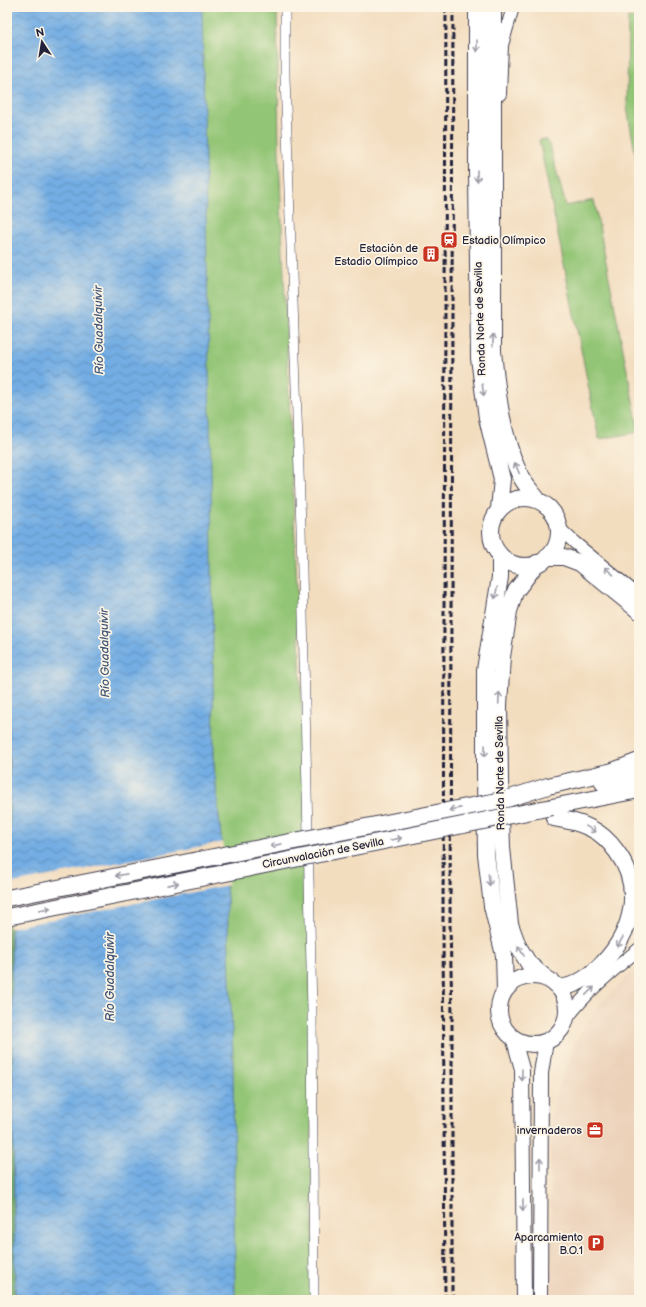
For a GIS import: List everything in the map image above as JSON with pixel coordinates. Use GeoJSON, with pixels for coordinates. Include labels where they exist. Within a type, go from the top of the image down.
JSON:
{"type":"FeatureCollection","features":[{"type":"Feature","properties":{"kind":"highway","name":"Ronda Norte de Sevilla"},"geometry":{"type":"LineString","coordinates":[[477,7],[479,358],[487,418],[502,479],[499,509],[494,517],[491,527],[491,537],[494,547],[500,555],[500,577],[485,670],[486,854],[492,906],[504,955],[505,990],[500,1000],[500,1015],[505,1030],[513,1038]]}},
{"type":"Feature","properties":{"kind":"highway","name":"Ronda Norte de Sevilla"},"geometry":{"type":"LineString","coordinates":[[493,7],[493,351],[496,376],[503,415],[514,461],[520,477],[538,500],[551,509],[556,516],[558,527],[558,538],[554,548],[515,592],[509,610],[502,656],[499,705],[502,848],[510,924],[518,946],[529,964],[553,984],[565,998],[567,1009],[565,1020]]}},
{"type":"Feature","properties":{"kind":"highway"},"geometry":{"type":"LineString","coordinates":[[499,509],[507,502],[517,499],[528,498],[538,500]]}},
{"type":"Feature","properties":{"kind":"highway"},"geometry":{"type":"LineString","coordinates":[[500,555],[517,565],[527,566],[542,560],[564,557],[580,563],[639,611]]}},
{"type":"Feature","properties":{"kind":"highway"},"geometry":{"type":"LineString","coordinates":[[505,990],[514,982],[524,977],[536,976],[553,984],[572,986],[584,980],[596,970],[617,947],[630,920],[633,899],[628,872],[620,856],[609,843],[591,828],[569,820],[551,801],[597,775],[639,761]]}},
{"type":"Feature","properties":{"kind":"highway","name":"Circunvalación de Sevilla"},"geometry":{"type":"LineString","coordinates":[[7,917],[493,819],[639,776]]}},
{"type":"Feature","properties":{"kind":"highway","name":"Circunvalación de Sevilla"},"geometry":{"type":"LineString","coordinates":[[7,898],[507,799],[551,801],[639,790]]}},
{"type":"Feature","properties":{"kind":"highway"},"geometry":{"type":"LineString","coordinates":[[513,1038],[523,1043],[535,1044],[546,1041],[558,1033],[565,1020]]}},
{"type":"Feature","properties":{"kind":"main road"},"geometry":{"type":"LineString","coordinates":[[493,171],[500,92],[502,45],[513,7]]}},
{"type":"Feature","properties":{"kind":"main road"},"geometry":{"type":"LineString","coordinates":[[558,527],[639,596]]}},
{"type":"Feature","properties":{"kind":"main road"},"geometry":{"type":"LineString","coordinates":[[565,1020],[578,1003],[593,988],[639,949]]}},
{"type":"Feature","properties":{"kind":"main road"},"geometry":{"type":"LineString","coordinates":[[513,1038],[522,1068],[524,1300]]}},
{"type":"Feature","properties":{"kind":"main road"},"geometry":{"type":"LineString","coordinates":[[540,1300],[541,1073],[546,1041]]}},
{"type":"Feature","properties":{"kind":"street"},"geometry":{"type":"LineString","coordinates":[[285,7],[285,77],[302,543],[312,1012],[314,1300]]}},
{"type":"Feature","properties":{"kind":"shaded area"},"geometry":{"type":"Polygon","coordinates":[[[639,965],[639,1300],[551,1300],[550,1125],[556,1095],[574,1044],[599,1005],[639,965]]]}},
{"type":"Feature","properties":{"kind":"green space"},"geometry":{"type":"Polygon","coordinates":[[[201,7],[277,7],[279,155],[309,878],[314,1300],[233,1300],[227,898],[214,767],[201,7]]]}},
{"type":"Feature","properties":{"kind":"green space"},"geometry":{"type":"Polygon","coordinates":[[[628,17],[639,19],[639,175],[627,107],[628,17]]]}},
{"type":"Feature","properties":{"kind":"green space"},"geometry":{"type":"Polygon","coordinates":[[[545,139],[549,144],[566,206],[594,200],[639,432],[599,439],[539,140],[545,139]]]}},
{"type":"Feature","properties":{"kind":"green space"},"geometry":{"type":"Polygon","coordinates":[[[7,580],[15,1300],[7,1300],[7,580]]]}},
{"type":"Feature","properties":{"kind":"water","name":"Río Guadalquivir"},"geometry":{"type":"Polygon","coordinates":[[[7,7],[202,7],[211,473],[214,767],[227,898],[233,1060],[235,1300],[15,1300],[7,571],[7,7]]]}},
{"type":"Feature","properties":{"kind":"pier"},"geometry":{"type":"Polygon","coordinates":[[[223,842],[228,885],[9,928],[8,884],[223,842]]]}},
{"type":"Feature","properties":{"kind":"railway"},"geometry":{"type":"LineString","coordinates":[[445,1300],[443,924],[446,7]]}},
{"type":"Feature","properties":{"kind":"railway"},"geometry":{"type":"LineString","coordinates":[[452,1300],[452,1015],[450,924],[453,7]]}},
{"type":"Feature","properties":{"kind":"place","name":"Estadio Olímpico"},"geometry":{"type":"Point","coordinates":[449,240]}},
{"type":"Feature","properties":{"kind":"place","name":"Estación de Estadio Olímpico"},"geometry":{"type":"Point","coordinates":[431,254]}},
{"type":"Feature","properties":{"kind":"place","name":"invernaderos"},"geometry":{"type":"Point","coordinates":[595,1130]}},
{"type":"Feature","properties":{"kind":"place","name":"Aparcamiento B.O.1"},"geometry":{"type":"Point","coordinates":[596,1243]}}]}
